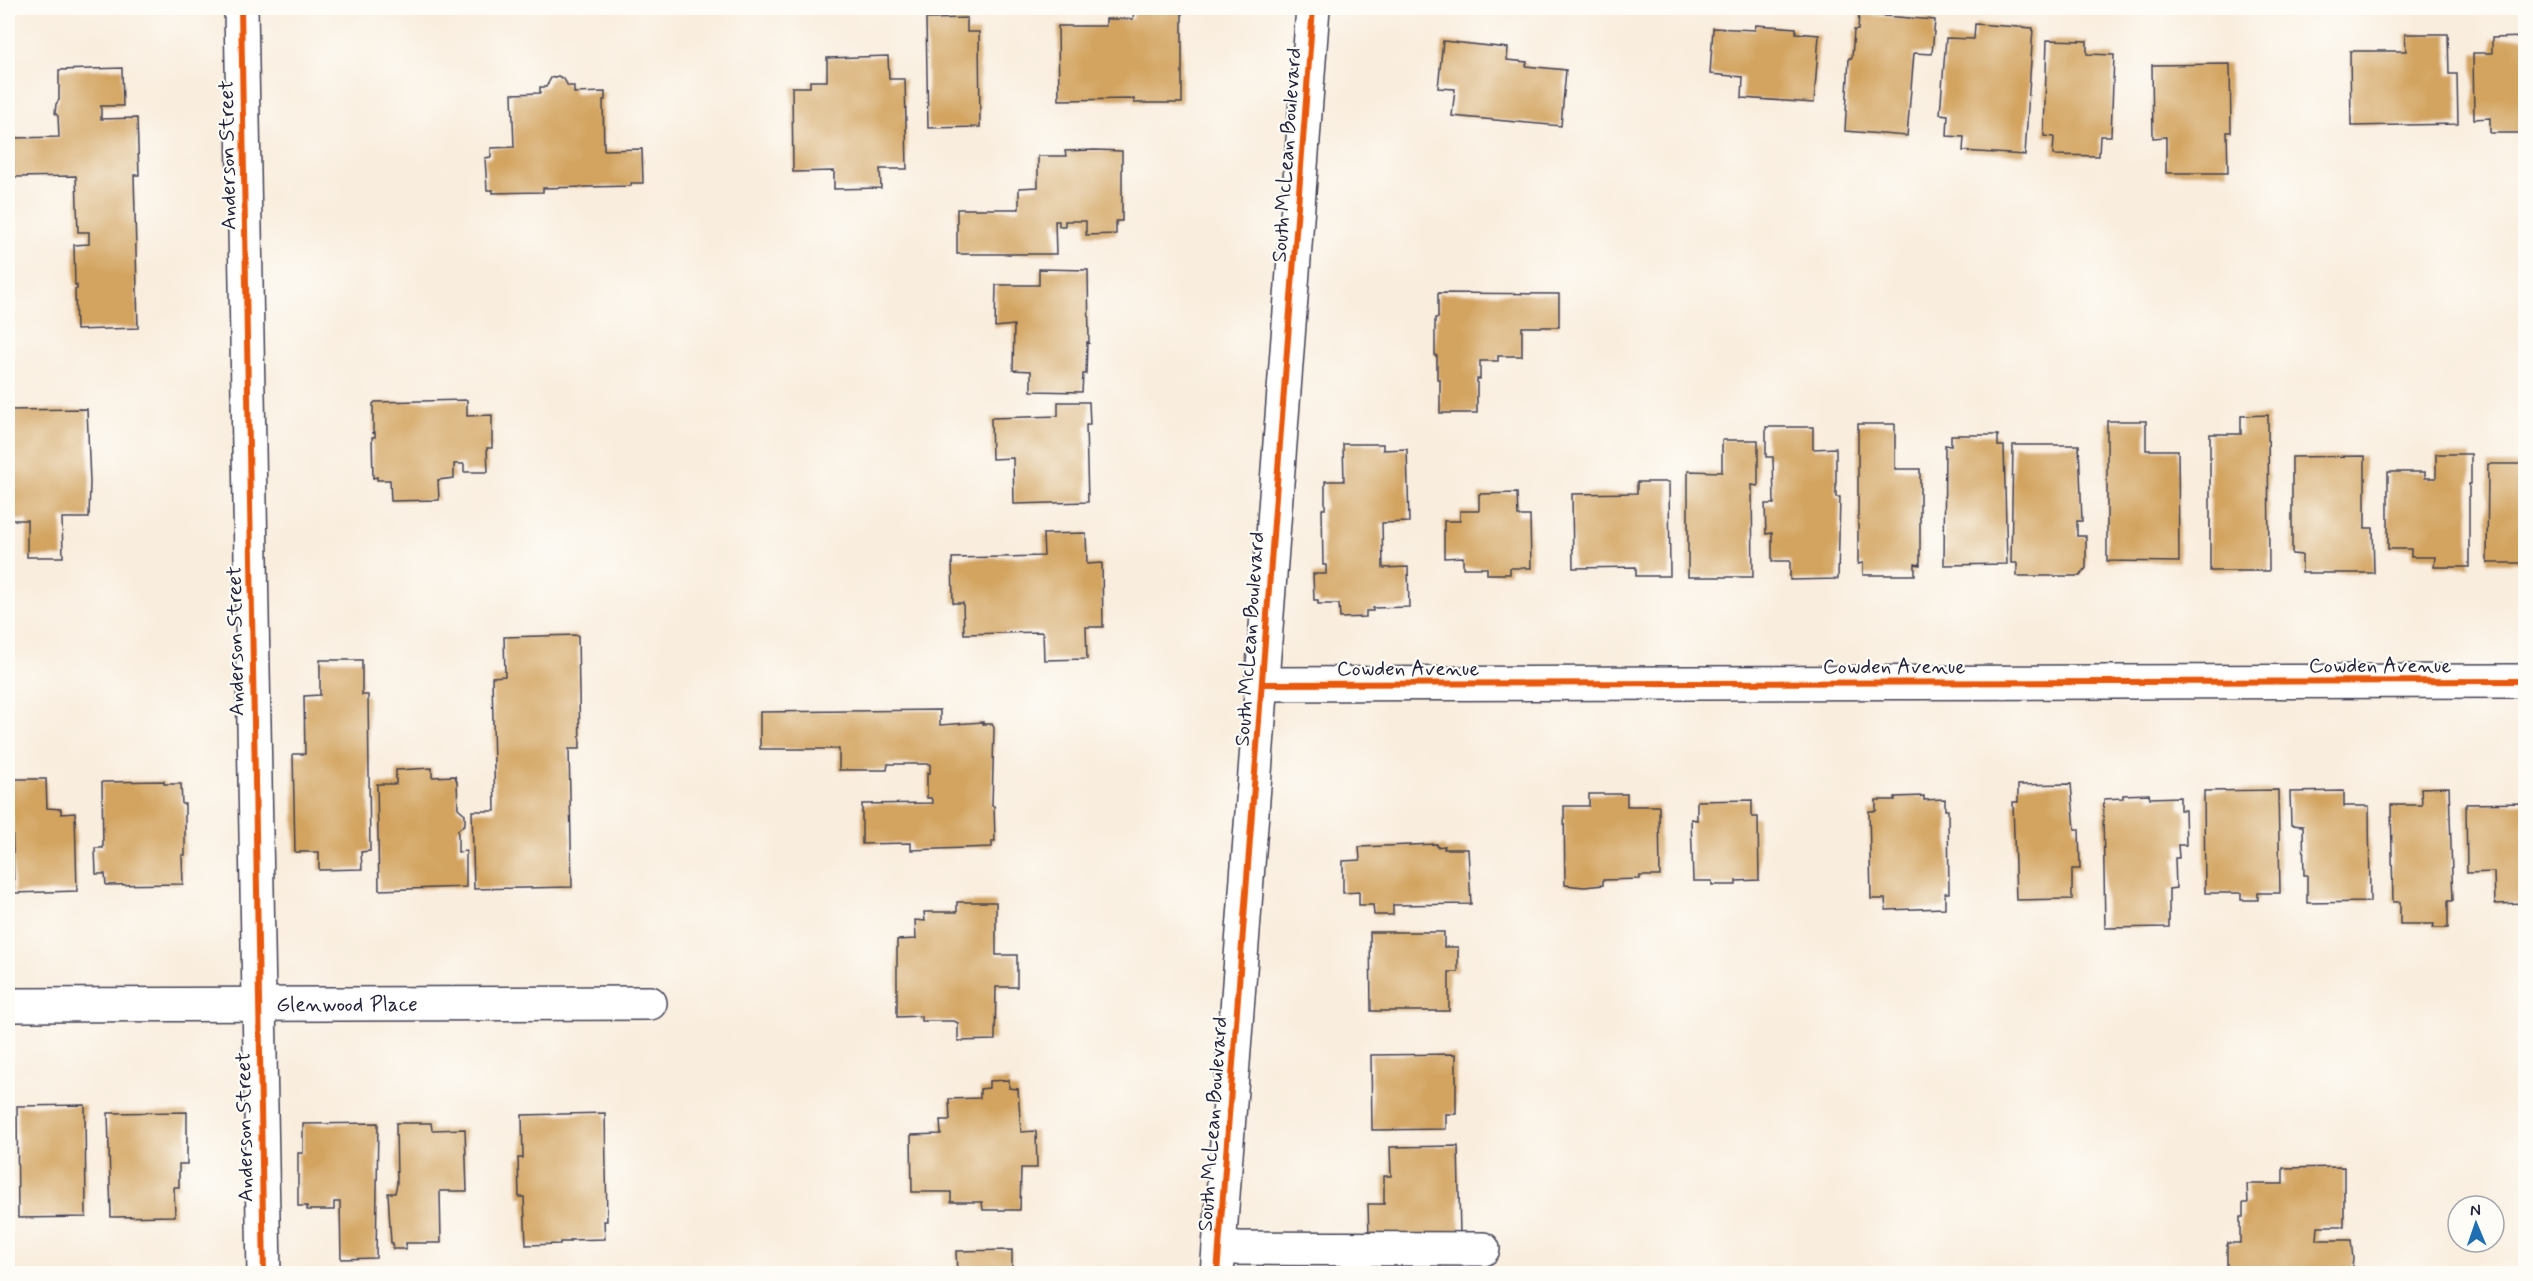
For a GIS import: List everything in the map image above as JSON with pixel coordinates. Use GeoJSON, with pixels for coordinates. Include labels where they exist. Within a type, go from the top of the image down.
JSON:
{"type":"FeatureCollection","features":[{"type":"Feature","properties":{"kind":"street","name":"Anderson Street"},"geometry":{"type":"LineString","coordinates":[[241,8],[264,1274]]}},
{"type":"Feature","properties":{"kind":"street","name":"South McLean Boulevard"},"geometry":{"type":"LineString","coordinates":[[1218,1261],[1313,8]]}},
{"type":"Feature","properties":{"kind":"street","name":"Cowden Avenue"},"geometry":{"type":"LineString","coordinates":[[1263,684],[2526,681]]}},
{"type":"Feature","properties":{"kind":"street","name":"Glenwood Place"},"geometry":{"type":"LineString","coordinates":[[8,1005],[650,1003]]}},
{"type":"Feature","properties":{"kind":"street"},"geometry":{"type":"LineString","coordinates":[[1218,1261],[1483,1249]]}},
{"type":"Feature","properties":{"kind":"building"},"geometry":{"type":"Polygon","coordinates":[[[1134,10],[1182,10],[1182,103],[1134,103],[1134,99],[1059,100],[1058,26],[1106,26],[1106,19],[1133,19],[1134,10]]]}},
{"type":"Feature","properties":{"kind":"building"},"geometry":{"type":"Polygon","coordinates":[[[1859,14],[1935,20],[1932,54],[1914,53],[1907,136],[1845,131],[1849,58],[1852,58],[1854,30],[1858,30],[1859,14]]]}},
{"type":"Feature","properties":{"kind":"building"},"geometry":{"type":"Polygon","coordinates":[[[967,18],[967,32],[979,32],[980,127],[928,128],[926,19],[967,18]]]}},
{"type":"Feature","properties":{"kind":"building"},"geometry":{"type":"Polygon","coordinates":[[[1975,24],[2033,28],[2025,155],[1963,151],[1964,137],[1947,136],[1948,115],[1940,114],[1946,38],[1974,39],[1975,24]]]}},
{"type":"Feature","properties":{"kind":"building"},"geometry":{"type":"Polygon","coordinates":[[[1756,25],[1796,28],[1796,33],[1819,35],[1814,103],[1742,98],[1743,77],[1710,74],[1713,28],[1755,30],[1756,25]]]}},
{"type":"Feature","properties":{"kind":"building"},"geometry":{"type":"Polygon","coordinates":[[[2405,34],[2448,34],[2449,74],[2457,74],[2458,124],[2351,126],[2350,51],[2406,51],[2405,34]]]}},
{"type":"Feature","properties":{"kind":"building"},"geometry":{"type":"Polygon","coordinates":[[[2526,37],[2526,133],[2490,133],[2490,118],[2474,119],[2473,53],[2492,53],[2492,38],[2526,37]]]}},
{"type":"Feature","properties":{"kind":"building"},"geometry":{"type":"Polygon","coordinates":[[[2047,40],[2087,41],[2087,54],[2114,55],[2111,136],[2100,136],[2099,156],[2053,155],[2054,137],[2044,136],[2047,40]]]}},
{"type":"Feature","properties":{"kind":"building"},"geometry":{"type":"Polygon","coordinates":[[[1443,41],[1508,48],[1507,60],[1527,62],[1526,66],[1566,70],[1561,126],[1452,116],[1455,89],[1438,88],[1443,41]]]}},
{"type":"Feature","properties":{"kind":"building"},"geometry":{"type":"Polygon","coordinates":[[[888,56],[889,79],[905,79],[907,169],[880,169],[881,188],[834,189],[834,171],[793,172],[792,87],[810,87],[810,81],[827,81],[827,58],[888,56]]]}},
{"type":"Feature","properties":{"kind":"building"},"geometry":{"type":"Polygon","coordinates":[[[2230,64],[2231,132],[2227,132],[2228,173],[2166,173],[2166,137],[2153,138],[2152,65],[2230,64]]]}},
{"type":"Feature","properties":{"kind":"building"},"geometry":{"type":"Polygon","coordinates":[[[122,68],[123,106],[101,106],[101,119],[137,118],[139,175],[134,175],[138,328],[76,330],[75,289],[77,285],[75,285],[74,245],[89,244],[89,232],[78,232],[76,176],[14,177],[13,138],[59,137],[58,116],[55,113],[59,100],[59,70],[122,68]]]}},
{"type":"Feature","properties":{"kind":"building"},"geometry":{"type":"Polygon","coordinates":[[[558,76],[564,79],[568,86],[574,86],[574,93],[605,92],[605,100],[603,100],[604,150],[642,149],[643,183],[631,183],[631,186],[543,188],[543,192],[493,193],[493,190],[487,190],[485,158],[491,157],[491,148],[514,147],[512,94],[540,93],[540,87],[546,87],[551,78],[558,76]]]}},
{"type":"Feature","properties":{"kind":"building"},"geometry":{"type":"Polygon","coordinates":[[[1065,151],[1122,151],[1122,221],[1116,221],[1116,234],[1086,235],[1086,221],[1065,221],[1065,226],[1059,226],[1059,221],[1055,221],[1056,254],[957,254],[957,209],[1019,209],[1019,188],[1038,187],[1038,156],[1066,156],[1065,151]]]}},
{"type":"Feature","properties":{"kind":"building"},"geometry":{"type":"Polygon","coordinates":[[[1039,269],[1088,270],[1089,343],[1087,342],[1086,374],[1083,374],[1082,392],[1031,391],[1031,371],[1013,370],[1014,325],[995,327],[996,285],[1039,285],[1039,269]]]}},
{"type":"Feature","properties":{"kind":"building"},"geometry":{"type":"Polygon","coordinates":[[[1438,293],[1559,294],[1559,327],[1522,327],[1522,356],[1498,356],[1498,361],[1480,361],[1480,379],[1477,379],[1477,413],[1440,413],[1440,379],[1437,379],[1437,356],[1435,356],[1435,318],[1438,318],[1438,293]]]}},
{"type":"Feature","properties":{"kind":"building"},"geometry":{"type":"Polygon","coordinates":[[[467,400],[467,416],[492,415],[492,448],[487,448],[488,472],[464,472],[464,464],[454,464],[454,478],[438,480],[439,500],[391,501],[390,480],[373,478],[372,437],[375,437],[375,432],[373,433],[373,404],[375,402],[467,400]]]}},
{"type":"Feature","properties":{"kind":"building"},"geometry":{"type":"Polygon","coordinates":[[[1058,402],[1089,402],[1090,425],[1086,425],[1088,502],[1014,504],[1013,458],[992,459],[991,418],[1058,416],[1058,402]]]}},
{"type":"Feature","properties":{"kind":"building"},"geometry":{"type":"Polygon","coordinates":[[[87,409],[89,518],[62,518],[63,557],[27,557],[27,520],[8,520],[8,410],[87,409]]]}},
{"type":"Feature","properties":{"kind":"building"},"geometry":{"type":"Polygon","coordinates":[[[2268,415],[2269,571],[2210,571],[2210,434],[2241,434],[2241,416],[2268,415]]]}},
{"type":"Feature","properties":{"kind":"building"},"geometry":{"type":"Polygon","coordinates":[[[2107,421],[2146,421],[2146,450],[2178,450],[2179,562],[2107,561],[2107,421]]]}},
{"type":"Feature","properties":{"kind":"building"},"geometry":{"type":"Polygon","coordinates":[[[1858,424],[1895,424],[1895,469],[1920,469],[1920,565],[1915,564],[1915,575],[1863,575],[1863,563],[1858,564],[1858,424]]]}},
{"type":"Feature","properties":{"kind":"building"},"geometry":{"type":"Polygon","coordinates":[[[1766,427],[1813,427],[1813,449],[1836,448],[1836,497],[1840,497],[1838,579],[1790,580],[1790,561],[1772,561],[1772,533],[1766,534],[1765,504],[1774,504],[1773,457],[1766,457],[1766,427]]]}},
{"type":"Feature","properties":{"kind":"building"},"geometry":{"type":"Polygon","coordinates":[[[1951,435],[1998,435],[1998,446],[2004,446],[2007,564],[1944,565],[1945,445],[1951,446],[1951,435]]]}},
{"type":"Feature","properties":{"kind":"building"},"geometry":{"type":"Polygon","coordinates":[[[1722,440],[1758,440],[1758,486],[1752,485],[1753,577],[1688,577],[1688,471],[1722,472],[1722,440]]]}},
{"type":"Feature","properties":{"kind":"building"},"geometry":{"type":"Polygon","coordinates":[[[1343,444],[1383,444],[1383,450],[1407,449],[1409,522],[1382,523],[1383,568],[1408,567],[1409,607],[1373,608],[1373,611],[1366,611],[1366,617],[1340,618],[1339,604],[1318,604],[1318,600],[1314,600],[1313,574],[1326,574],[1326,565],[1323,565],[1322,509],[1325,509],[1325,481],[1344,481],[1343,444]]]}},
{"type":"Feature","properties":{"kind":"building"},"geometry":{"type":"Polygon","coordinates":[[[2013,445],[2079,445],[2082,521],[2077,521],[2077,536],[2086,536],[2086,568],[2080,576],[2017,576],[2017,563],[2011,563],[2013,445]]]}},
{"type":"Feature","properties":{"kind":"building"},"geometry":{"type":"Polygon","coordinates":[[[2436,454],[2471,454],[2469,567],[2434,567],[2435,557],[2411,557],[2411,549],[2388,549],[2388,472],[2425,472],[2425,478],[2436,478],[2436,454]]]}},
{"type":"Feature","properties":{"kind":"building"},"geometry":{"type":"Polygon","coordinates":[[[2365,456],[2365,528],[2373,528],[2374,573],[2302,573],[2302,555],[2292,554],[2292,457],[2365,456]]]}},
{"type":"Feature","properties":{"kind":"building"},"geometry":{"type":"Polygon","coordinates":[[[2488,464],[2526,464],[2526,563],[2487,563],[2488,464]]]}},
{"type":"Feature","properties":{"kind":"building"},"geometry":{"type":"Polygon","coordinates":[[[1637,482],[1669,482],[1670,576],[1636,576],[1636,567],[1573,568],[1572,494],[1637,493],[1637,482]]]}},
{"type":"Feature","properties":{"kind":"building"},"geometry":{"type":"Polygon","coordinates":[[[1517,493],[1518,516],[1530,516],[1531,568],[1510,568],[1510,574],[1487,574],[1487,568],[1463,568],[1463,557],[1444,558],[1444,521],[1460,521],[1460,511],[1479,511],[1479,494],[1517,493]]]}},
{"type":"Feature","properties":{"kind":"building"},"geometry":{"type":"Polygon","coordinates":[[[1086,533],[1087,564],[1102,563],[1103,627],[1086,627],[1087,659],[1044,660],[1043,632],[964,634],[963,603],[953,603],[952,558],[1044,556],[1043,534],[1086,533]]]}},
{"type":"Feature","properties":{"kind":"building"},"geometry":{"type":"Polygon","coordinates":[[[578,635],[580,749],[569,749],[572,887],[474,889],[472,811],[495,811],[492,677],[505,676],[504,637],[578,635]]]}},
{"type":"Feature","properties":{"kind":"building"},"geometry":{"type":"Polygon","coordinates":[[[320,660],[362,660],[362,695],[368,695],[370,851],[361,852],[362,869],[319,870],[319,852],[295,852],[293,754],[305,754],[304,696],[320,695],[320,660]]]}},
{"type":"Feature","properties":{"kind":"building"},"geometry":{"type":"Polygon","coordinates":[[[940,710],[940,725],[983,722],[983,724],[992,724],[994,728],[992,806],[994,806],[995,841],[992,841],[992,847],[911,850],[911,843],[862,844],[862,804],[933,803],[931,798],[927,798],[927,773],[930,773],[930,764],[888,764],[887,770],[839,770],[839,749],[760,749],[760,712],[940,710]]]}},
{"type":"Feature","properties":{"kind":"building"},"geometry":{"type":"Polygon","coordinates":[[[432,768],[432,777],[455,776],[457,782],[458,808],[465,814],[465,824],[458,830],[458,852],[466,851],[466,887],[379,890],[377,784],[396,784],[396,770],[432,768]]]}},
{"type":"Feature","properties":{"kind":"building"},"geometry":{"type":"Polygon","coordinates":[[[8,779],[46,779],[47,808],[61,809],[61,814],[75,813],[77,891],[14,893],[12,815],[8,815],[8,779]]]}},
{"type":"Feature","properties":{"kind":"building"},"geometry":{"type":"Polygon","coordinates":[[[164,781],[164,784],[181,784],[182,804],[185,804],[183,884],[106,885],[105,874],[96,874],[95,848],[103,848],[102,782],[164,781]]]}},
{"type":"Feature","properties":{"kind":"building"},"geometry":{"type":"Polygon","coordinates":[[[2071,784],[2075,829],[2079,829],[2080,869],[2072,869],[2072,899],[2016,900],[2013,802],[2018,802],[2018,785],[2071,784]]]}},
{"type":"Feature","properties":{"kind":"building"},"geometry":{"type":"Polygon","coordinates":[[[2449,787],[2453,901],[2448,901],[2448,928],[2433,928],[2434,924],[2400,924],[2400,902],[2393,902],[2391,805],[2422,805],[2421,788],[2449,787]]]}},
{"type":"Feature","properties":{"kind":"building"},"geometry":{"type":"Polygon","coordinates":[[[2278,790],[2280,893],[2258,893],[2258,900],[2241,900],[2241,893],[2205,893],[2204,791],[2278,790]]]}},
{"type":"Feature","properties":{"kind":"building"},"geometry":{"type":"Polygon","coordinates":[[[2344,791],[2344,806],[2369,806],[2370,902],[2307,903],[2303,826],[2291,825],[2290,792],[2344,791]]]}},
{"type":"Feature","properties":{"kind":"building"},"geometry":{"type":"Polygon","coordinates":[[[1589,794],[1627,794],[1627,806],[1659,806],[1660,876],[1603,880],[1603,885],[1584,887],[1565,885],[1564,806],[1589,806],[1589,794]]]}},
{"type":"Feature","properties":{"kind":"building"},"geometry":{"type":"Polygon","coordinates":[[[2149,794],[2150,798],[2180,797],[2180,810],[2185,810],[2186,845],[2178,845],[2179,858],[2175,858],[2176,888],[2169,889],[2169,927],[2105,928],[2104,799],[2123,798],[2123,795],[2149,794]]]}},
{"type":"Feature","properties":{"kind":"building"},"geometry":{"type":"Polygon","coordinates":[[[1924,796],[1924,800],[1945,799],[1945,810],[1948,810],[1949,893],[1945,893],[1945,908],[1886,910],[1885,899],[1871,899],[1869,811],[1876,811],[1876,800],[1924,796]]]}},
{"type":"Feature","properties":{"kind":"building"},"geometry":{"type":"Polygon","coordinates":[[[1752,800],[1752,817],[1758,817],[1759,880],[1736,881],[1736,885],[1712,885],[1712,881],[1693,881],[1691,819],[1697,820],[1697,801],[1752,800]]]}},
{"type":"Feature","properties":{"kind":"building"},"geometry":{"type":"Polygon","coordinates":[[[2526,803],[2526,903],[2495,904],[2494,872],[2467,873],[2466,804],[2526,803]]]}},
{"type":"Feature","properties":{"kind":"building"},"geometry":{"type":"Polygon","coordinates":[[[1437,844],[1437,847],[1445,846],[1444,849],[1468,849],[1471,904],[1393,905],[1393,915],[1374,915],[1373,905],[1359,905],[1359,892],[1343,893],[1343,861],[1360,860],[1359,847],[1437,844]]]}},
{"type":"Feature","properties":{"kind":"building"},"geometry":{"type":"Polygon","coordinates":[[[957,902],[996,902],[996,955],[1017,955],[1017,987],[996,987],[995,1040],[958,1041],[958,1023],[954,1021],[921,1021],[921,1016],[897,1017],[897,940],[916,939],[915,920],[925,921],[924,912],[957,912],[957,902]]]}},
{"type":"Feature","properties":{"kind":"building"},"geometry":{"type":"Polygon","coordinates":[[[1370,932],[1444,932],[1444,947],[1458,947],[1458,972],[1449,972],[1449,1011],[1371,1011],[1370,932]]]}},
{"type":"Feature","properties":{"kind":"building"},"geometry":{"type":"Polygon","coordinates":[[[1456,1054],[1456,1114],[1446,1114],[1446,1129],[1372,1130],[1371,1055],[1456,1054]]]}},
{"type":"Feature","properties":{"kind":"building"},"geometry":{"type":"Polygon","coordinates":[[[1009,1080],[1009,1088],[1018,1089],[1021,1132],[1036,1131],[1037,1168],[1021,1168],[1020,1210],[983,1210],[982,1202],[951,1202],[951,1192],[912,1192],[911,1135],[941,1134],[940,1120],[950,1120],[949,1099],[980,1098],[980,1089],[989,1088],[989,1081],[1009,1080]]]}},
{"type":"Feature","properties":{"kind":"building"},"geometry":{"type":"Polygon","coordinates":[[[85,1105],[86,1217],[18,1218],[17,1106],[85,1105]]]}},
{"type":"Feature","properties":{"kind":"building"},"geometry":{"type":"Polygon","coordinates":[[[187,1112],[187,1164],[179,1164],[179,1187],[174,1187],[175,1216],[111,1217],[108,1113],[187,1112]]]}},
{"type":"Feature","properties":{"kind":"building"},"geometry":{"type":"Polygon","coordinates":[[[605,1113],[607,1221],[604,1221],[605,1239],[526,1245],[524,1197],[519,1197],[518,1158],[523,1158],[522,1115],[605,1113]]]}},
{"type":"Feature","properties":{"kind":"building"},"geometry":{"type":"Polygon","coordinates":[[[378,1123],[376,1258],[341,1259],[340,1202],[334,1202],[334,1210],[307,1210],[307,1206],[298,1206],[298,1153],[303,1153],[303,1124],[378,1123]]]}},
{"type":"Feature","properties":{"kind":"building"},"geometry":{"type":"Polygon","coordinates":[[[396,1123],[431,1123],[432,1130],[465,1129],[467,1191],[440,1191],[441,1243],[406,1243],[406,1249],[393,1249],[388,1193],[395,1193],[397,1184],[396,1123]]]}},
{"type":"Feature","properties":{"kind":"building"},"geometry":{"type":"Polygon","coordinates":[[[1458,1146],[1460,1235],[1369,1236],[1368,1204],[1384,1204],[1384,1176],[1391,1176],[1390,1147],[1458,1146]]]}},
{"type":"Feature","properties":{"kind":"building"},"geometry":{"type":"Polygon","coordinates":[[[2344,1167],[2344,1226],[2318,1226],[2317,1240],[2351,1240],[2353,1259],[2351,1274],[2240,1274],[2240,1268],[2227,1268],[2227,1243],[2240,1243],[2240,1217],[2243,1217],[2243,1203],[2248,1203],[2247,1184],[2283,1184],[2283,1168],[2344,1167]]]}},
{"type":"Feature","properties":{"kind":"building"},"geometry":{"type":"Polygon","coordinates":[[[1012,1250],[1012,1274],[957,1274],[956,1251],[1012,1250]]]}},
{"type":"Feature","properties":{"kind":"building"},"geometry":{"type":"Polygon","coordinates":[[[1364,1265],[1441,1265],[1441,1274],[1363,1274],[1364,1265]]]}},
{"type":"Feature","properties":{"kind":"cycle path"},"geometry":{"type":"LineString","coordinates":[[241,8],[264,1274]]}},
{"type":"Feature","properties":{"kind":"cycle path"},"geometry":{"type":"LineString","coordinates":[[1217,1274],[1313,8]]}},
{"type":"Feature","properties":{"kind":"cycle path"},"geometry":{"type":"LineString","coordinates":[[1263,684],[2526,681]]}}]}
